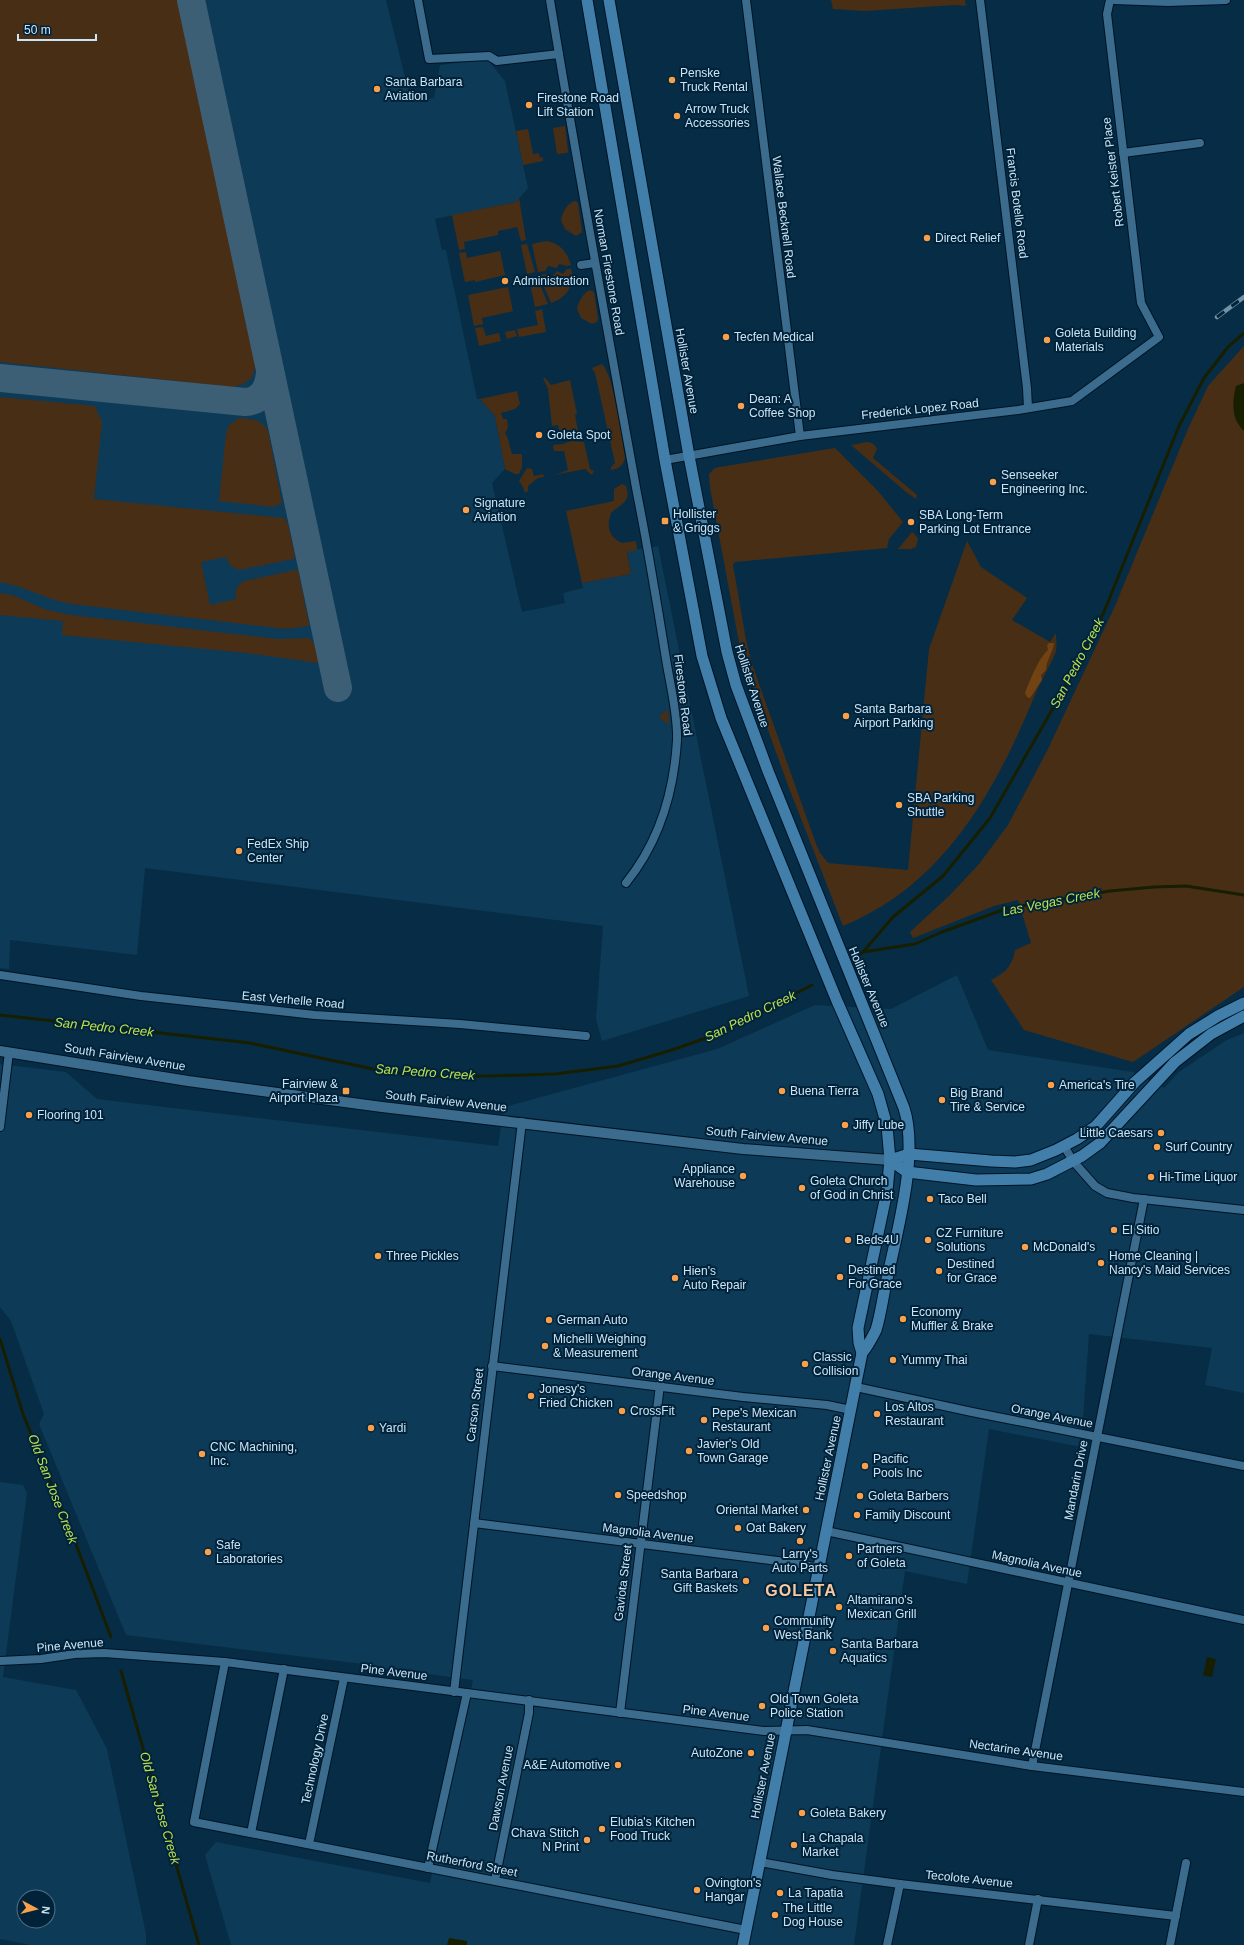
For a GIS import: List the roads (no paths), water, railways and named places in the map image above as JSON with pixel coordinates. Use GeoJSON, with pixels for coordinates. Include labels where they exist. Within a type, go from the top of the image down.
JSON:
{"type":"FeatureCollection","features":[{"type":"Feature","properties":{"kind":"main road","name":"Hollister Avenue"},"geometry":{"type":"LineString","coordinates":[[587,0],[665,460],[702,656],[721,718],[837,1001],[878,1094],[887,1126],[890,1160],[886,1197],[858,1328],[859,1344],[862,1353]]}},
{"type":"Feature","properties":{"kind":"main road","name":"Hollister Avenue"},"geometry":{"type":"LineString","coordinates":[[609,0],[689,456],[727,652],[736,685],[768,772],[908,1118],[909,1154],[893,1251],[876,1328],[862,1353],[743,1945]]}},
{"type":"Feature","properties":{"kind":"main road","name":"South Fairview Avenue"},"geometry":{"type":"LineString","coordinates":[[890,1160],[909,1154],[991,1162],[1015,1162],[1032,1160],[1064,1146],[1096,1126],[1135,1082],[1189,1034],[1218,1016],[1244,1003]]}},
{"type":"Feature","properties":{"kind":"main road"},"geometry":{"type":"LineString","coordinates":[[890,1160],[906,1172],[976,1180],[1031,1179],[1047,1174],[1073,1161],[1092,1149],[1112,1131],[1159,1078],[1184,1054],[1221,1028],[1244,1016]]}},
{"type":"Feature","properties":{"kind":"street"},"geometry":{"type":"LineString","coordinates":[[418,0],[429,59],[489,56],[498,61],[559,54]]}},
{"type":"Feature","properties":{"kind":"street","name":"Norman Firestone Road"},"geometry":{"type":"LineString","coordinates":[[550,0],[595,263],[648,548]]}},
{"type":"Feature","properties":{"kind":"street","name":"Wallace Becknell Road"},"geometry":{"type":"LineString","coordinates":[[746,0],[800,436]]}},
{"type":"Feature","properties":{"kind":"street","name":"Francis Botello Road"},"geometry":{"type":"LineString","coordinates":[[980,0],[1028,392],[1028,408]]}},
{"type":"Feature","properties":{"kind":"street","name":"Robert Keister Place"},"geometry":{"type":"LineString","coordinates":[[1110,0],[1107,14],[1141,303],[1159,337]]}},
{"type":"Feature","properties":{"kind":"street"},"geometry":{"type":"LineString","coordinates":[[1114,0],[1168,2],[1226,0]]}},
{"type":"Feature","properties":{"kind":"street"},"geometry":{"type":"LineString","coordinates":[[1123,153],[1200,143]]}},
{"type":"Feature","properties":{"kind":"street"},"geometry":{"type":"LineString","coordinates":[[581,265],[595,263]]}},
{"type":"Feature","properties":{"kind":"street","name":"Frederick Lopez Road"},"geometry":{"type":"LineString","coordinates":[[665,460],[800,436],[1028,408],[1072,401],[1159,337]]}},
{"type":"Feature","properties":{"kind":"street","name":"Firestone Road"},"geometry":{"type":"LineString","coordinates":[[626,883],[647,854],[655,839],[664,812],[676,762],[677,736],[672,691],[648,548]]}},
{"type":"Feature","properties":{"kind":"street","name":"East Verhelle Road"},"geometry":{"type":"LineString","coordinates":[[0,974],[141,996],[314,1015],[460,1024],[586,1036]]}},
{"type":"Feature","properties":{"kind":"street"},"geometry":{"type":"LineString","coordinates":[[0,1127],[4,1052]]}},
{"type":"Feature","properties":{"kind":"street","name":"South Fairview Avenue"},"geometry":{"type":"LineString","coordinates":[[4,1052],[266,1092],[758,1150],[833,1154],[890,1160]]}},
{"type":"Feature","properties":{"kind":"street","name":"Carson Street"},"geometry":{"type":"LineString","coordinates":[[454,1692],[522,1122]]}},
{"type":"Feature","properties":{"kind":"street"},"geometry":{"type":"LineString","coordinates":[[1064,1146],[1073,1161],[1095,1186],[1107,1193],[1144,1199],[1244,1210]]}},
{"type":"Feature","properties":{"kind":"street","name":"Mandarin Drive"},"geometry":{"type":"LineString","coordinates":[[1032,1766],[1144,1199]]}},
{"type":"Feature","properties":{"kind":"street","name":"Orange Avenue"},"geometry":{"type":"LineString","coordinates":[[492,1366],[743,1397],[827,1405],[851,1410]]}},
{"type":"Feature","properties":{"kind":"street","name":"Gaviota Street"},"geometry":{"type":"LineString","coordinates":[[620,1713],[660,1386]]}},
{"type":"Feature","properties":{"kind":"street","name":"Orange Avenue"},"geometry":{"type":"LineString","coordinates":[[856,1387],[1244,1466]]}},
{"type":"Feature","properties":{"kind":"street","name":"Magnolia Avenue"},"geometry":{"type":"LineString","coordinates":[[474,1522],[794,1563],[818,1568]]}},
{"type":"Feature","properties":{"kind":"street","name":"Magnolia Avenue"},"geometry":{"type":"LineString","coordinates":[[826,1531],[1244,1620]]}},
{"type":"Feature","properties":{"kind":"street","name":"Pine Avenue"},"geometry":{"type":"LineString","coordinates":[[0,1661],[41,1660],[75,1654],[104,1653],[224,1662],[761,1731],[785,1731]]}},
{"type":"Feature","properties":{"kind":"street","name":"Rutherford Street"},"geometry":{"type":"LineString","coordinates":[[224,1662],[194,1822],[746,1930]]}},
{"type":"Feature","properties":{"kind":"street"},"geometry":{"type":"LineString","coordinates":[[251,1833],[284,1670]]}},
{"type":"Feature","properties":{"kind":"street","name":"Technology Drive"},"geometry":{"type":"LineString","coordinates":[[309,1844],[344,1678]]}},
{"type":"Feature","properties":{"kind":"street"},"geometry":{"type":"LineString","coordinates":[[428,1868],[467,1693]]}},
{"type":"Feature","properties":{"kind":"street","name":"Dawson Avenue"},"geometry":{"type":"LineString","coordinates":[[495,1880],[529,1713],[529,1700]]}},
{"type":"Feature","properties":{"kind":"street","name":"Nectarine Avenue"},"geometry":{"type":"LineString","coordinates":[[785,1731],[807,1730],[1032,1766],[1244,1792]]}},
{"type":"Feature","properties":{"kind":"street","name":"Tecolote Avenue"},"geometry":{"type":"LineString","coordinates":[[760,1862],[832,1875],[900,1884],[1176,1916]]}},
{"type":"Feature","properties":{"kind":"street"},"geometry":{"type":"LineString","coordinates":[[1170,1945],[1186,1863]]}},
{"type":"Feature","properties":{"kind":"street"},"geometry":{"type":"LineString","coordinates":[[887,1945],[900,1884]]}},
{"type":"Feature","properties":{"kind":"street"},"geometry":{"type":"LineString","coordinates":[[1029,1945],[1038,1899]]}},
{"type":"Feature","properties":{"kind":"waterway","name":"San Pedro Creek"},"geometry":{"type":"LineString","coordinates":[[854,958],[863,952],[893,917],[943,876],[990,818],[1064,689],[1104,612],[1179,426],[1204,378],[1228,347],[1244,333]]}},
{"type":"Feature","properties":{"kind":"waterway","name":"Las Vegas Creek"},"geometry":{"type":"LineString","coordinates":[[863,952],[915,944],[942,932],[1008,908],[1110,891],[1186,886],[1244,895]]}},
{"type":"Feature","properties":{"kind":"waterway","name":"San Pedro Creek"},"geometry":{"type":"LineString","coordinates":[[0,1015],[250,1043],[387,1072],[434,1076],[555,1074],[618,1066],[672,1050],[720,1033],[812,985]]}},
{"type":"Feature","properties":{"kind":"waterway","name":"Old San Jose Creek"},"geometry":{"type":"LineString","coordinates":[[0,1339],[23,1414],[77,1547],[111,1637]]}},
{"type":"Feature","properties":{"kind":"waterway","name":"Old San Jose Creek"},"geometry":{"type":"LineString","coordinates":[[121,1671],[199,1945]]}},
{"type":"Feature","properties":{"kind":"railway"},"geometry":{"type":"LineString","coordinates":[[1217,317],[1244,297]]}},
{"type":"Feature","properties":{"kind":"place","name":"Penske Truck Rental"},"geometry":{"type":"Point","coordinates":[672,80]}},
{"type":"Feature","properties":{"kind":"place","name":"Santa Barbara Aviation"},"geometry":{"type":"Point","coordinates":[377,89]}},
{"type":"Feature","properties":{"kind":"place","name":"Firestone Road Lift Station"},"geometry":{"type":"Point","coordinates":[529,105]}},
{"type":"Feature","properties":{"kind":"place","name":"Arrow Truck Accessories"},"geometry":{"type":"Point","coordinates":[677,116]}},
{"type":"Feature","properties":{"kind":"place","name":"Direct Relief"},"geometry":{"type":"Point","coordinates":[927,238]}},
{"type":"Feature","properties":{"kind":"place","name":"Administration"},"geometry":{"type":"Point","coordinates":[505,281]}},
{"type":"Feature","properties":{"kind":"place","name":"Tecfen Medical"},"geometry":{"type":"Point","coordinates":[726,337]}},
{"type":"Feature","properties":{"kind":"place","name":"Goleta Building Materials"},"geometry":{"type":"Point","coordinates":[1047,340]}},
{"type":"Feature","properties":{"kind":"place","name":"Dean: A Coffee Shop"},"geometry":{"type":"Point","coordinates":[741,406]}},
{"type":"Feature","properties":{"kind":"place","name":"Goleta Spot"},"geometry":{"type":"Point","coordinates":[539,435]}},
{"type":"Feature","properties":{"kind":"place","name":"Senseeker Engineering Inc."},"geometry":{"type":"Point","coordinates":[993,482]}},
{"type":"Feature","properties":{"kind":"place","name":"Signature Aviation"},"geometry":{"type":"Point","coordinates":[466,510]}},
{"type":"Feature","properties":{"kind":"place","name":"Hollister & Griggs"},"geometry":{"type":"Point","coordinates":[665,521]}},
{"type":"Feature","properties":{"kind":"place","name":"SBA Long-Term Parking Lot Entrance"},"geometry":{"type":"Point","coordinates":[911,522]}},
{"type":"Feature","properties":{"kind":"place","name":"Santa Barbara Airport Parking"},"geometry":{"type":"Point","coordinates":[846,716]}},
{"type":"Feature","properties":{"kind":"place","name":"SBA Parking Shuttle"},"geometry":{"type":"Point","coordinates":[899,805]}},
{"type":"Feature","properties":{"kind":"place","name":"FedEx Ship Center"},"geometry":{"type":"Point","coordinates":[239,851]}},
{"type":"Feature","properties":{"kind":"place","name":"America's Tire"},"geometry":{"type":"Point","coordinates":[1051,1085]}},
{"type":"Feature","properties":{"kind":"place","name":"Fairview & Airport Plaza"},"geometry":{"type":"Point","coordinates":[346,1091]}},
{"type":"Feature","properties":{"kind":"place","name":"Buena Tierra"},"geometry":{"type":"Point","coordinates":[782,1091]}},
{"type":"Feature","properties":{"kind":"place","name":"Big Brand Tire & Service"},"geometry":{"type":"Point","coordinates":[942,1100]}},
{"type":"Feature","properties":{"kind":"place","name":"Flooring 101"},"geometry":{"type":"Point","coordinates":[29,1115]}},
{"type":"Feature","properties":{"kind":"place","name":"Jiffy Lube"},"geometry":{"type":"Point","coordinates":[845,1125]}},
{"type":"Feature","properties":{"kind":"place","name":"Little Caesars"},"geometry":{"type":"Point","coordinates":[1161,1133]}},
{"type":"Feature","properties":{"kind":"place","name":"Surf Country"},"geometry":{"type":"Point","coordinates":[1157,1147]}},
{"type":"Feature","properties":{"kind":"place","name":"Appliance Warehouse"},"geometry":{"type":"Point","coordinates":[743,1176]}},
{"type":"Feature","properties":{"kind":"place","name":"Hi-Time Liquor"},"geometry":{"type":"Point","coordinates":[1151,1177]}},
{"type":"Feature","properties":{"kind":"place","name":"Goleta Church of God in Christ"},"geometry":{"type":"Point","coordinates":[802,1188]}},
{"type":"Feature","properties":{"kind":"place","name":"Taco Bell"},"geometry":{"type":"Point","coordinates":[930,1199]}},
{"type":"Feature","properties":{"kind":"place","name":"El Sitio"},"geometry":{"type":"Point","coordinates":[1114,1230]}},
{"type":"Feature","properties":{"kind":"place","name":"Beds4U"},"geometry":{"type":"Point","coordinates":[848,1240]}},
{"type":"Feature","properties":{"kind":"place","name":"CZ Furniture Solutions"},"geometry":{"type":"Point","coordinates":[928,1240]}},
{"type":"Feature","properties":{"kind":"place","name":"McDonald's"},"geometry":{"type":"Point","coordinates":[1025,1247]}},
{"type":"Feature","properties":{"kind":"place","name":"Three Pickles"},"geometry":{"type":"Point","coordinates":[378,1256]}},
{"type":"Feature","properties":{"kind":"place","name":"Home Cleaning | Nancy's Maid Services"},"geometry":{"type":"Point","coordinates":[1101,1263]}},
{"type":"Feature","properties":{"kind":"place","name":"Destined for Grace"},"geometry":{"type":"Point","coordinates":[939,1271]}},
{"type":"Feature","properties":{"kind":"place","name":"Destined For Grace"},"geometry":{"type":"Point","coordinates":[840,1277]}},
{"type":"Feature","properties":{"kind":"place","name":"Hien's Auto Repair"},"geometry":{"type":"Point","coordinates":[675,1278]}},
{"type":"Feature","properties":{"kind":"place","name":"Economy Muffler & Brake"},"geometry":{"type":"Point","coordinates":[903,1319]}},
{"type":"Feature","properties":{"kind":"place","name":"German Auto"},"geometry":{"type":"Point","coordinates":[549,1320]}},
{"type":"Feature","properties":{"kind":"place","name":"Michelli Weighing & Measurement"},"geometry":{"type":"Point","coordinates":[545,1346]}},
{"type":"Feature","properties":{"kind":"place","name":"Yummy Thai"},"geometry":{"type":"Point","coordinates":[893,1360]}},
{"type":"Feature","properties":{"kind":"place","name":"Classic Collision"},"geometry":{"type":"Point","coordinates":[805,1364]}},
{"type":"Feature","properties":{"kind":"place","name":"Jonesy's Fried Chicken"},"geometry":{"type":"Point","coordinates":[531,1396]}},
{"type":"Feature","properties":{"kind":"place","name":"CrossFit"},"geometry":{"type":"Point","coordinates":[622,1411]}},
{"type":"Feature","properties":{"kind":"place","name":"Los Altos Restaurant"},"geometry":{"type":"Point","coordinates":[877,1414]}},
{"type":"Feature","properties":{"kind":"place","name":"Pepe's Mexican Restaurant"},"geometry":{"type":"Point","coordinates":[704,1420]}},
{"type":"Feature","properties":{"kind":"place","name":"Yardi"},"geometry":{"type":"Point","coordinates":[371,1428]}},
{"type":"Feature","properties":{"kind":"place","name":"Javier's Old Town Garage"},"geometry":{"type":"Point","coordinates":[689,1451]}},
{"type":"Feature","properties":{"kind":"place","name":"CNC Machining, Inc."},"geometry":{"type":"Point","coordinates":[202,1454]}},
{"type":"Feature","properties":{"kind":"place","name":"Pacific Pools Inc"},"geometry":{"type":"Point","coordinates":[865,1466]}},
{"type":"Feature","properties":{"kind":"place","name":"Speedshop"},"geometry":{"type":"Point","coordinates":[618,1495]}},
{"type":"Feature","properties":{"kind":"place","name":"Goleta Barbers"},"geometry":{"type":"Point","coordinates":[860,1496]}},
{"type":"Feature","properties":{"kind":"place","name":"Oriental Market"},"geometry":{"type":"Point","coordinates":[806,1510]}},
{"type":"Feature","properties":{"kind":"place","name":"Family Discount"},"geometry":{"type":"Point","coordinates":[857,1515]}},
{"type":"Feature","properties":{"kind":"place","name":"Oat Bakery"},"geometry":{"type":"Point","coordinates":[738,1528]}},
{"type":"Feature","properties":{"kind":"place","name":"Larry's Auto Parts"},"geometry":{"type":"Point","coordinates":[800,1541]}},
{"type":"Feature","properties":{"kind":"place","name":"Safe Laboratories"},"geometry":{"type":"Point","coordinates":[208,1552]}},
{"type":"Feature","properties":{"kind":"place","name":"Partners of Goleta"},"geometry":{"type":"Point","coordinates":[849,1556]}},
{"type":"Feature","properties":{"kind":"place","name":"Santa Barbara Gift Baskets"},"geometry":{"type":"Point","coordinates":[746,1581]}},
{"type":"Feature","properties":{"kind":"place","name":"Altamirano's Mexican Grill"},"geometry":{"type":"Point","coordinates":[839,1607]}},
{"type":"Feature","properties":{"kind":"place","name":"Community West Bank"},"geometry":{"type":"Point","coordinates":[766,1628]}},
{"type":"Feature","properties":{"kind":"place","name":"Santa Barbara Aquatics"},"geometry":{"type":"Point","coordinates":[833,1651]}},
{"type":"Feature","properties":{"kind":"place","name":"Old Town Goleta Police Station"},"geometry":{"type":"Point","coordinates":[762,1706]}},
{"type":"Feature","properties":{"kind":"place","name":"AutoZone"},"geometry":{"type":"Point","coordinates":[751,1753]}},
{"type":"Feature","properties":{"kind":"place","name":"A&E Automotive"},"geometry":{"type":"Point","coordinates":[618,1765]}},
{"type":"Feature","properties":{"kind":"place","name":"Goleta Bakery"},"geometry":{"type":"Point","coordinates":[802,1813]}},
{"type":"Feature","properties":{"kind":"place","name":"Elubia's Kitchen Food Truck"},"geometry":{"type":"Point","coordinates":[602,1829]}},
{"type":"Feature","properties":{"kind":"place","name":"Chava Stitch N Print"},"geometry":{"type":"Point","coordinates":[587,1840]}},
{"type":"Feature","properties":{"kind":"place","name":"La Chapala Market"},"geometry":{"type":"Point","coordinates":[794,1845]}},
{"type":"Feature","properties":{"kind":"place","name":"Ovington's Hangar"},"geometry":{"type":"Point","coordinates":[697,1890]}},
{"type":"Feature","properties":{"kind":"place","name":"La Tapatia"},"geometry":{"type":"Point","coordinates":[780,1893]}},
{"type":"Feature","properties":{"kind":"place","name":"The Little Dog House"},"geometry":{"type":"Point","coordinates":[775,1915]}},
{"type":"Feature","properties":{"kind":"district","name":"GOLETA"},"geometry":{"type":"Point","coordinates":[801,1590]}}]}
